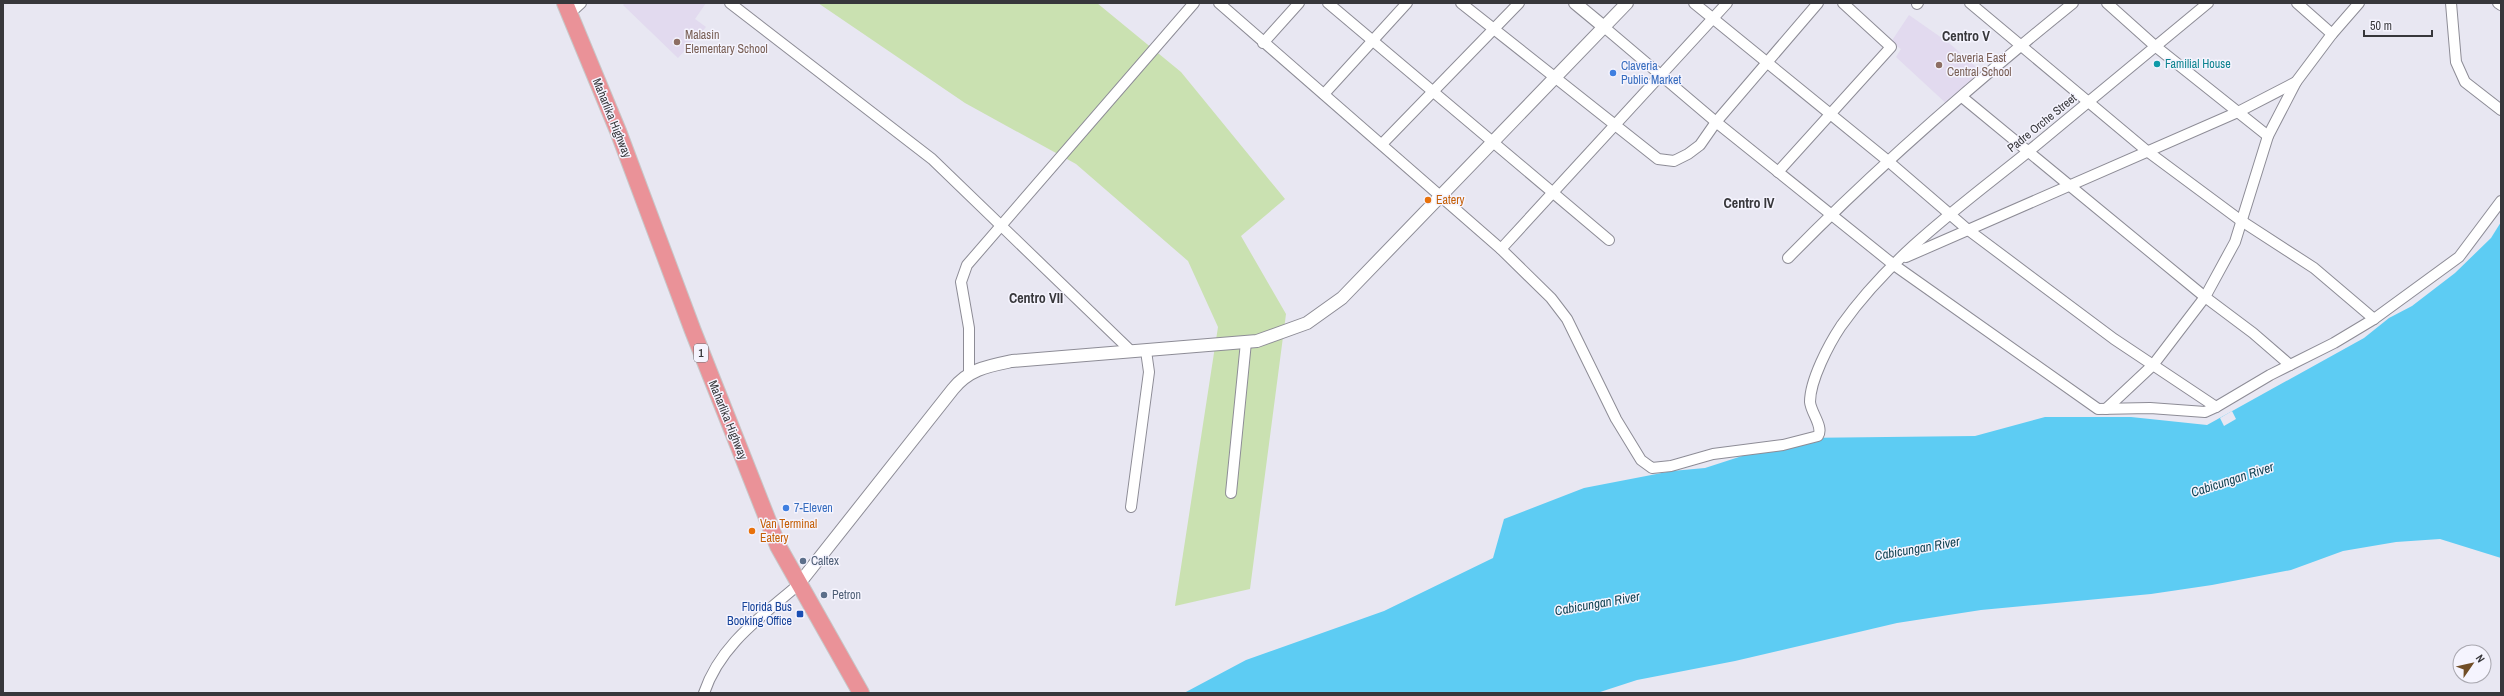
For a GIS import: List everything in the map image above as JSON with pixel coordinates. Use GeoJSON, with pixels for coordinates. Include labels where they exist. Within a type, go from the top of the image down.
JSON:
{"type":"FeatureCollection","features":[{"type":"Feature","properties":{"kind":"highway","name":"Maharlika Highway"},"geometry":{"type":"LineString","coordinates":[[567,9],[618,131],[693,331],[778,546],[798,585],[861,693]]}},
{"type":"Feature","properties":{"kind":"street"},"geometry":{"type":"LineString","coordinates":[[567,9],[580,3]]}},
{"type":"Feature","properties":{"kind":"street"},"geometry":{"type":"LineString","coordinates":[[730,3],[904,135],[1000,224],[1132,352]]}},
{"type":"Feature","properties":{"kind":"street"},"geometry":{"type":"LineString","coordinates":[[969,373],[969,328],[962,289],[962,276],[970,260],[1194,3]]}},
{"type":"Feature","properties":{"kind":"street"},"geometry":{"type":"LineString","coordinates":[[1219,3],[1263,43],[1441,195],[1500,249],[1727,3]]}},
{"type":"Feature","properties":{"kind":"street"},"geometry":{"type":"LineString","coordinates":[[1263,43],[1299,3]]}},
{"type":"Feature","properties":{"kind":"street"},"geometry":{"type":"LineString","coordinates":[[1328,3],[1551,193],[1609,240]]}},
{"type":"Feature","properties":{"kind":"street"},"geometry":{"type":"LineString","coordinates":[[1324,94],[1374,41],[1407,3]]}},
{"type":"Feature","properties":{"kind":"street"},"geometry":{"type":"LineString","coordinates":[[1461,3],[1658,159],[1670,161],[1682,158],[1694,151],[1716,122],[1818,3]]}},
{"type":"Feature","properties":{"kind":"street"},"geometry":{"type":"LineString","coordinates":[[1382,144],[1519,3]]}},
{"type":"Feature","properties":{"kind":"street"},"geometry":{"type":"LineString","coordinates":[[1575,3],[1716,122],[1831,214],[2098,409],[2150,408],[2205,412],[2216,407],[2374,319],[2459,257],[2501,201]]}},
{"type":"Feature","properties":{"kind":"street"},"geometry":{"type":"LineString","coordinates":[[704,693],[708,680],[722,656],[736,639],[798,585],[953,389],[969,373],[979,368],[1012,361],[1246,342],[1283,333],[1307,324],[1342,298],[1441,195],[1494,143],[1554,78],[1627,3]]}},
{"type":"Feature","properties":{"kind":"street"},"geometry":{"type":"LineString","coordinates":[[1694,3],[1888,161],[1967,229],[2114,339],[2216,407]]}},
{"type":"Feature","properties":{"kind":"street"},"geometry":{"type":"LineString","coordinates":[[1778,172],[1892,47],[1843,3]]}},
{"type":"Feature","properties":{"kind":"street"},"geometry":{"type":"LineString","coordinates":[[1970,3],[2022,44],[2147,151],[2240,220],[2314,268],[2374,319]]}},
{"type":"Feature","properties":{"kind":"street"},"geometry":{"type":"LineString","coordinates":[[1788,258],[1831,214],[1888,161],[2022,44],[2073,3]]}},
{"type":"Feature","properties":{"kind":"street"},"geometry":{"type":"LineString","coordinates":[[2107,3],[2155,46],[2268,136]]}},
{"type":"Feature","properties":{"kind":"street","name":"Padre Orche Street"},"geometry":{"type":"LineString","coordinates":[[1500,249],[1564,314],[1616,419],[1641,460],[1652,468],[1713,454],[1783,446],[1818,436],[1820,428],[1810,401],[1813,384],[1825,356],[1840,328],[1861,299],[1896,262],[1949,213],[2028,152],[2208,3]]}},
{"type":"Feature","properties":{"kind":"street"},"geometry":{"type":"LineString","coordinates":[[2297,3],[2332,34]]}},
{"type":"Feature","properties":{"kind":"street"},"geometry":{"type":"LineString","coordinates":[[2106,409],[2153,365],[2205,297],[2235,242],[2240,220],[2268,136],[2296,82],[2332,34],[2359,3]]}},
{"type":"Feature","properties":{"kind":"street"},"geometry":{"type":"LineString","coordinates":[[2451,3],[2456,62],[2465,82],[2501,110]]}},
{"type":"Feature","properties":{"kind":"street"},"geometry":{"type":"LineString","coordinates":[[1896,262],[1967,229],[2071,186],[2147,151],[2238,112],[2296,82]]}},
{"type":"Feature","properties":{"kind":"street"},"geometry":{"type":"LineString","coordinates":[[1962,97],[2205,297],[2253,333],[2290,365]]}},
{"type":"Feature","properties":{"kind":"street"},"geometry":{"type":"LineString","coordinates":[[1231,493],[1246,342]]}},
{"type":"Feature","properties":{"kind":"street"},"geometry":{"type":"LineString","coordinates":[[1131,506],[1149,372],[1146,351]]}},
{"type":"Feature","properties":{"kind":"shaded area","name":"Malasin Elementary School"},"geometry":{"type":"Polygon","coordinates":[[[625,3],[706,3],[695,19],[706,27],[678,58],[623,5],[625,3]]]}},
{"type":"Feature","properties":{"kind":"shaded area","name":"Claveria East Central School"},"geometry":{"type":"Polygon","coordinates":[[[1909,15],[1949,43],[1983,73],[1949,106],[1896,57],[1901,49],[1891,42],[1909,15]]]}},
{"type":"Feature","properties":{"kind":"green space"},"geometry":{"type":"Polygon","coordinates":[[[818,3],[1097,3],[1181,72],[1285,199],[1241,236],[1286,314],[1250,589],[1175,606],[1218,327],[1188,261],[1076,164],[965,103],[818,3]]]}},
{"type":"Feature","properties":{"kind":"water","name":"Cabicungan River"},"geometry":{"type":"Polygon","coordinates":[[[2501,222],[2501,558],[2440,539],[2396,542],[2343,551],[2291,570],[2212,585],[2151,594],[1981,610],[1897,623],[1735,661],[1637,680],[1597,693],[1184,693],[1246,660],[1384,611],[1493,558],[1504,519],[1584,488],[1672,471],[1705,468],[1798,438],[1975,436],[2045,417],[2131,417],[2207,425],[2364,338],[2389,318],[2412,306],[2455,273],[2491,238],[2501,222]]]}},
{"type":"Feature","properties":{"kind":"pier"},"geometry":{"type":"Polygon","coordinates":[[[2232,411],[2236,419],[2224,426],[2220,418],[2232,411]]]}},
{"type":"Feature","properties":{"kind":"place","name":"Malasin Elementary School"},"geometry":{"type":"Point","coordinates":[677,42]}},
{"type":"Feature","properties":{"kind":"place","name":"Familial House"},"geometry":{"type":"Point","coordinates":[2157,64]}},
{"type":"Feature","properties":{"kind":"place","name":"Claveria East Central School"},"geometry":{"type":"Point","coordinates":[1939,65]}},
{"type":"Feature","properties":{"kind":"place","name":"Claveria Public Market"},"geometry":{"type":"Point","coordinates":[1613,73]}},
{"type":"Feature","properties":{"kind":"place","name":"Eatery"},"geometry":{"type":"Point","coordinates":[1428,200]}},
{"type":"Feature","properties":{"kind":"place","name":"7-Eleven"},"geometry":{"type":"Point","coordinates":[786,508]}},
{"type":"Feature","properties":{"kind":"place","name":"Van Terminal Eatery"},"geometry":{"type":"Point","coordinates":[752,531]}},
{"type":"Feature","properties":{"kind":"place","name":"Caltex"},"geometry":{"type":"Point","coordinates":[803,561]}},
{"type":"Feature","properties":{"kind":"place","name":"Petron"},"geometry":{"type":"Point","coordinates":[824,595]}},
{"type":"Feature","properties":{"kind":"place","name":"Florida Bus Booking Office"},"geometry":{"type":"Point","coordinates":[800,614]}},
{"type":"Feature","properties":{"kind":"district","name":"Centro V"},"geometry":{"type":"Point","coordinates":[1966,36]}},
{"type":"Feature","properties":{"kind":"district","name":"Centro IV"},"geometry":{"type":"Point","coordinates":[1749,203]}},
{"type":"Feature","properties":{"kind":"district","name":"Centro VII"},"geometry":{"type":"Point","coordinates":[1036,298]}}]}
